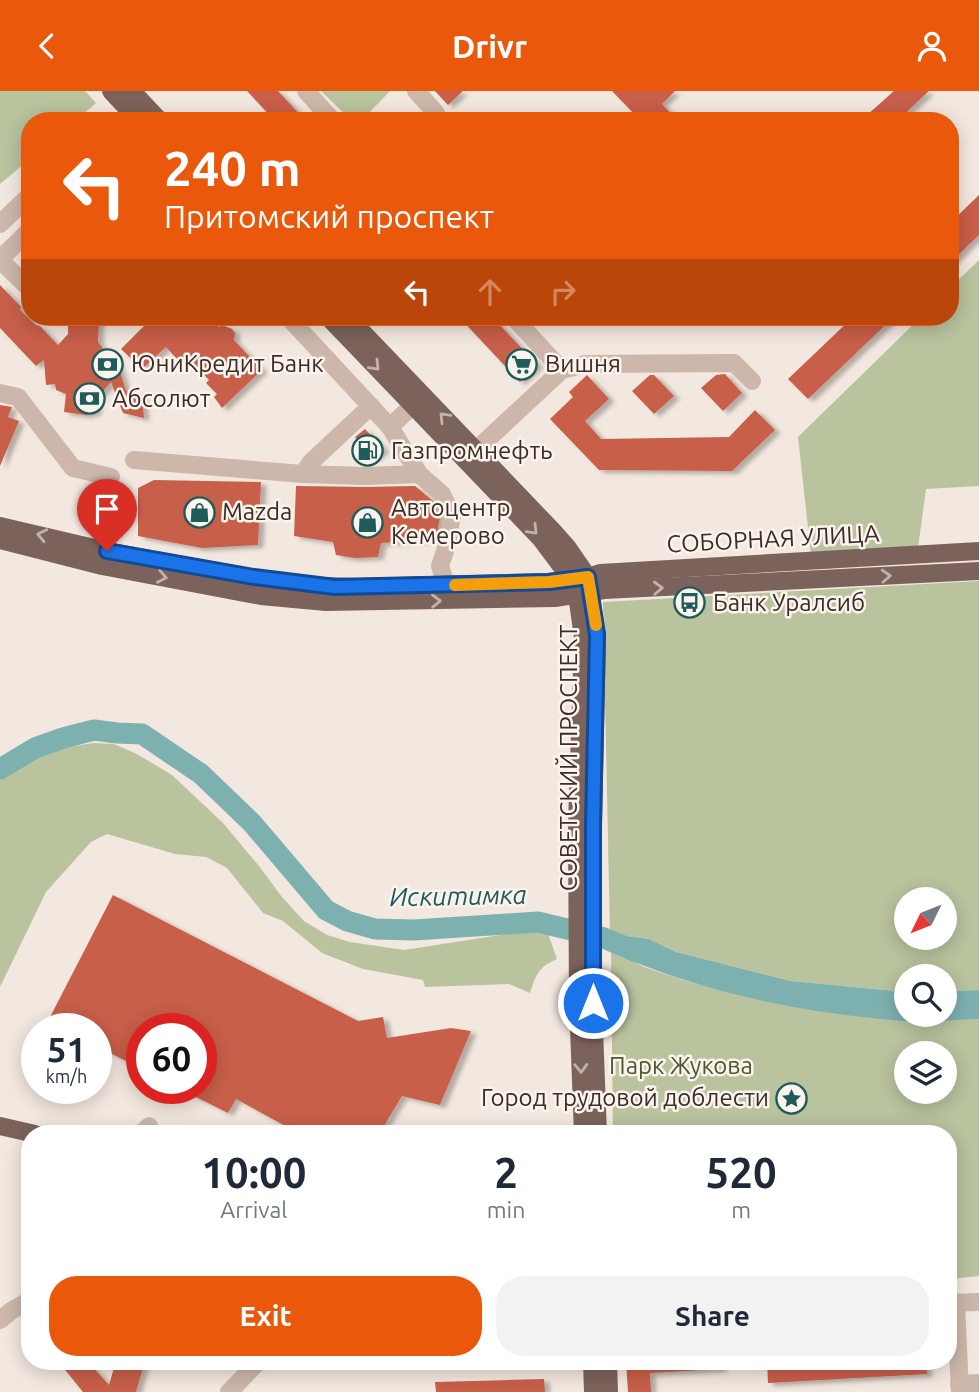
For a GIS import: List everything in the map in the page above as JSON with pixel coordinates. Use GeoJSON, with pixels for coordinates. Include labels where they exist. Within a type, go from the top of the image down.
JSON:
{"type":"FeatureCollection","features":[{"type":"Feature","properties":{"kind":"main road"},"geometry":{"type":"LineString","coordinates":[[126,94],[135,112]]}},
{"type":"Feature","properties":{"kind":"main road"},"geometry":{"type":"LineString","coordinates":[[126,94],[149,112]]}},
{"type":"Feature","properties":{"kind":"main road"},"geometry":{"type":"LineString","coordinates":[[337,326],[541,539],[581,586]]}},
{"type":"Feature","properties":{"kind":"main road"},"geometry":{"type":"LineString","coordinates":[[357,326],[568,548],[581,586]]}},
{"type":"Feature","properties":{"kind":"main road"},"geometry":{"type":"LineString","coordinates":[[0,526],[107,551],[254,577],[335,587],[549,582],[581,586]]}},
{"type":"Feature","properties":{"kind":"main road"},"geometry":{"type":"LineString","coordinates":[[0,540],[102,566],[240,592],[300,600],[410,602],[555,598],[581,586]]}},
{"type":"Feature","properties":{"kind":"main road","name":"СОБОРНАЯ УЛИЦА"},"geometry":{"type":"LineString","coordinates":[[581,586],[600,573],[979,551]]}},
{"type":"Feature","properties":{"kind":"main road","name":"СОБОРНАЯ УЛИЦА"},"geometry":{"type":"LineString","coordinates":[[581,586],[604,590],[979,571]]}},
{"type":"Feature","properties":{"kind":"main road","name":"СОВЕТСКИЙ ПРОСПЕКТ"},"geometry":{"type":"LineString","coordinates":[[581,586],[585,825],[583,1125]]}},
{"type":"Feature","properties":{"kind":"main road","name":"СОВЕТСКИЙ ПРОСПЕКТ"},"geometry":{"type":"LineString","coordinates":[[585,1002],[597,1125]]}},
{"type":"Feature","properties":{"kind":"main road"},"geometry":{"type":"LineString","coordinates":[[0,1126],[21,1131]]}},
{"type":"Feature","properties":{"kind":"main road"},"geometry":{"type":"LineString","coordinates":[[0,1136],[21,1140]]}},
{"type":"Feature","properties":{"kind":"main road"},"geometry":{"type":"LineString","coordinates":[[592,1370],[593,1392]]}},
{"type":"Feature","properties":{"kind":"main road"},"geometry":{"type":"LineString","coordinates":[[608,1370],[609,1392]]}},
{"type":"Feature","properties":{"kind":"street"},"geometry":{"type":"LineString","coordinates":[[306,91],[325,112]]}},
{"type":"Feature","properties":{"kind":"street"},"geometry":{"type":"LineString","coordinates":[[416,91],[435,112]]}},
{"type":"Feature","properties":{"kind":"street"},"geometry":{"type":"LineString","coordinates":[[0,224],[21,204]]}},
{"type":"Feature","properties":{"kind":"street"},"geometry":{"type":"LineString","coordinates":[[21,239],[0,259],[21,276]]}},
{"type":"Feature","properties":{"kind":"street"},"geometry":{"type":"LineString","coordinates":[[296,326],[390,427],[419,474],[442,494],[452,515],[440,566],[446,585]]}},
{"type":"Feature","properties":{"kind":"street"},"geometry":{"type":"LineString","coordinates":[[521,326],[562,370]]}},
{"type":"Feature","properties":{"kind":"street"},"geometry":{"type":"LineString","coordinates":[[476,450],[562,370],[585,364],[734,363],[752,381]]}},
{"type":"Feature","properties":{"kind":"street"},"geometry":{"type":"LineString","coordinates":[[0,379],[18,397],[73,468],[111,477]]}},
{"type":"Feature","properties":{"kind":"street"},"geometry":{"type":"LineString","coordinates":[[0,393],[18,397]]}},
{"type":"Feature","properties":{"kind":"street"},"geometry":{"type":"LineString","coordinates":[[390,427],[413,405]]}},
{"type":"Feature","properties":{"kind":"street"},"geometry":{"type":"LineString","coordinates":[[303,474],[311,462],[371,406]]}},
{"type":"Feature","properties":{"kind":"street"},"geometry":{"type":"LineString","coordinates":[[134,460],[303,474],[419,474]]}},
{"type":"Feature","properties":{"kind":"street"},"geometry":{"type":"LineString","coordinates":[[800,562],[803,580]]}},
{"type":"Feature","properties":{"kind":"street"},"geometry":{"type":"LineString","coordinates":[[957,1303],[979,1301]]}},
{"type":"Feature","properties":{"kind":"street"},"geometry":{"type":"LineString","coordinates":[[0,1320],[21,1305]]}},
{"type":"Feature","properties":{"kind":"street"},"geometry":{"type":"LineString","coordinates":[[957,1356],[960,1388],[979,1383]]}},
{"type":"Feature","properties":{"kind":"street"},"geometry":{"type":"LineString","coordinates":[[229,1392],[250,1370]]}},
{"type":"Feature","properties":{"kind":"green space"},"geometry":{"type":"Polygon","coordinates":[[[0,91],[85,91],[96,103],[86,112],[21,112],[21,166],[0,184],[0,91]]]}},
{"type":"Feature","properties":{"kind":"green space"},"geometry":{"type":"Polygon","coordinates":[[[321,91],[390,91],[370,112],[343,112],[321,91]]]}},
{"type":"Feature","properties":{"kind":"green space"},"geometry":{"type":"Polygon","coordinates":[[[979,260],[979,486],[926,489],[918,548],[811,555],[798,437],[912,326],[959,326],[959,279],[979,260]]]}},
{"type":"Feature","properties":{"kind":"green space"},"geometry":{"type":"Polygon","coordinates":[[[979,581],[979,990],[957,991],[957,964],[894,964],[894,991],[791,981],[676,952],[649,939],[610,934],[603,602],[979,581]]]}},
{"type":"Feature","properties":{"kind":"green space"},"geometry":{"type":"Polygon","coordinates":[[[93,743],[114,744],[172,775],[223,823],[304,921],[327,935],[350,942],[404,950],[546,928],[557,959],[539,972],[530,993],[509,984],[425,987],[423,980],[363,969],[322,953],[283,921],[263,913],[227,868],[206,857],[175,854],[107,834],[91,842],[46,892],[0,987],[0,774],[26,760],[68,747],[93,743]]]}},
{"type":"Feature","properties":{"kind":"green space","name":"Парк Жукова"},"geometry":{"type":"Polygon","coordinates":[[[611,952],[689,982],[777,1003],[894,1019],[894,1027],[957,1027],[957,1020],[979,1019],[979,1276],[957,1278],[957,1125],[613,1125],[611,952]]]}},
{"type":"Feature","properties":{"kind":"water"},"geometry":{"type":"Polygon","coordinates":[[[610,934],[649,939],[676,952],[791,981],[894,991],[894,1020],[828,1013],[754,999],[681,979],[611,952],[610,934]]]}},
{"type":"Feature","properties":{"kind":"water"},"geometry":{"type":"Polygon","coordinates":[[[979,990],[979,1019],[957,1020],[957,991],[979,990]]]}},
{"type":"Feature","properties":{"kind":"building"},"geometry":{"type":"Polygon","coordinates":[[[247,91],[278,91],[298,112],[267,112],[247,91]]]}},
{"type":"Feature","properties":{"kind":"building"},"geometry":{"type":"Polygon","coordinates":[[[435,91],[463,91],[448,105],[435,91]]]}},
{"type":"Feature","properties":{"kind":"building"},"geometry":{"type":"Polygon","coordinates":[[[612,91],[675,91],[662,104],[670,112],[632,112],[612,91]]]}},
{"type":"Feature","properties":{"kind":"building"},"geometry":{"type":"Polygon","coordinates":[[[894,91],[929,91],[907,112],[870,112],[894,91]]]}},
{"type":"Feature","properties":{"kind":"building"},"geometry":{"type":"Polygon","coordinates":[[[979,195],[979,235],[959,254],[959,214],[979,195]]]}},
{"type":"Feature","properties":{"kind":"building"},"geometry":{"type":"Polygon","coordinates":[[[0,285],[21,307],[21,326],[40,326],[58,345],[68,334],[68,326],[99,326],[98,342],[111,359],[115,355],[126,391],[142,395],[144,418],[123,413],[111,382],[96,399],[96,412],[86,415],[64,412],[66,394],[56,390],[55,384],[46,385],[44,360],[36,366],[0,328],[0,285]]]}},
{"type":"Feature","properties":{"kind":"building"},"geometry":{"type":"Polygon","coordinates":[[[144,326],[224,326],[232,329],[235,333],[234,340],[262,370],[222,408],[214,397],[217,394],[206,383],[209,380],[186,356],[176,358],[166,347],[142,369],[121,349],[144,326]]]}},
{"type":"Feature","properties":{"kind":"building"},"geometry":{"type":"Polygon","coordinates":[[[467,326],[501,326],[538,365],[520,382],[467,326]]]}},
{"type":"Feature","properties":{"kind":"building"},"geometry":{"type":"Polygon","coordinates":[[[844,326],[885,326],[808,399],[788,379],[844,326]]]}},
{"type":"Feature","properties":{"kind":"building"},"geometry":{"type":"Polygon","coordinates":[[[725,374],[742,393],[723,411],[701,388],[716,375],[725,374]]]}},
{"type":"Feature","properties":{"kind":"building"},"geometry":{"type":"Polygon","coordinates":[[[587,375],[609,399],[585,421],[601,439],[729,437],[755,410],[775,430],[732,471],[599,470],[550,419],[573,397],[569,392],[587,375]]]}},
{"type":"Feature","properties":{"kind":"building"},"geometry":{"type":"Polygon","coordinates":[[[650,375],[654,375],[674,396],[654,414],[632,391],[650,375]]]}},
{"type":"Feature","properties":{"kind":"building"},"geometry":{"type":"Polygon","coordinates":[[[0,405],[12,407],[8,417],[19,421],[0,466],[0,405]]]}},
{"type":"Feature","properties":{"kind":"building"},"geometry":{"type":"Polygon","coordinates":[[[365,429],[384,449],[374,458],[355,437],[365,429]]]}},
{"type":"Feature","properties":{"kind":"building","name":"Mazda"},"geometry":{"type":"Polygon","coordinates":[[[154,480],[261,482],[258,545],[202,548],[138,536],[138,488],[154,480]]]}},
{"type":"Feature","properties":{"kind":"building","name":"Автоцентр Кемерово"},"geometry":{"type":"Polygon","coordinates":[[[296,486],[415,486],[433,501],[440,517],[436,540],[381,543],[378,557],[336,555],[333,542],[294,536],[296,486]]]}},
{"type":"Feature","properties":{"kind":"building"},"geometry":{"type":"Polygon","coordinates":[[[113,895],[358,1021],[383,1017],[387,1038],[451,1028],[471,1031],[440,1105],[402,1096],[384,1125],[284,1125],[236,1099],[228,1113],[210,1104],[217,1104],[217,1013],[126,1013],[126,1061],[112,1054],[112,1013],[52,1013],[113,895]]]}},
{"type":"Feature","properties":{"kind":"building"},"geometry":{"type":"Polygon","coordinates":[[[65,1370],[95,1370],[109,1385],[113,1370],[142,1370],[136,1392],[83,1392],[65,1370]]]}},
{"type":"Feature","properties":{"kind":"building"},"geometry":{"type":"Polygon","coordinates":[[[627,1370],[703,1370],[650,1373],[651,1392],[628,1392],[627,1370]]]}},
{"type":"Feature","properties":{"kind":"building"},"geometry":{"type":"Polygon","coordinates":[[[767,1370],[927,1370],[927,1374],[768,1383],[767,1370]]]}},
{"type":"Feature","properties":{"kind":"building"},"geometry":{"type":"Polygon","coordinates":[[[544,1379],[545,1392],[436,1392],[435,1382],[544,1379]]]}},
{"type":"Feature","properties":{"kind":"waterway","name":"Искитимка"},"geometry":{"type":"LineString","coordinates":[[0,769],[35,748],[94,730],[142,734],[201,774],[252,823],[326,910],[347,921],[375,929],[414,930],[538,922],[604,938],[637,952]]}},
{"type":"Feature","properties":{"kind":"slow traffic"},"geometry":{"type":"LineString","coordinates":[[455,585],[549,582],[588,577],[596,625]]}},
{"type":"Feature","properties":{"kind":"place","name":"ЮниКредит Банк"},"geometry":{"type":"Point","coordinates":[108,364]}},
{"type":"Feature","properties":{"kind":"place","name":"Вишня"},"geometry":{"type":"Point","coordinates":[522,364]}},
{"type":"Feature","properties":{"kind":"place","name":"Абсолют"},"geometry":{"type":"Point","coordinates":[89,399]}},
{"type":"Feature","properties":{"kind":"place","name":"Газпромнефть"},"geometry":{"type":"Point","coordinates":[368,451]}},
{"type":"Feature","properties":{"kind":"place","name":"Mazda"},"geometry":{"type":"Point","coordinates":[199,512]}},
{"type":"Feature","properties":{"kind":"place","name":"Автоцентр Кемерово"},"geometry":{"type":"Point","coordinates":[368,522]}},
{"type":"Feature","properties":{"kind":"place","name":"Банк Уралсиб"},"geometry":{"type":"Point","coordinates":[690,603]}},
{"type":"Feature","properties":{"kind":"place","name":"Город трудовой доблести"},"geometry":{"type":"Point","coordinates":[792,1098]}},
{"type":"Feature","properties":{"kind":"route"},"geometry":{"type":"LineString","coordinates":[[107,551],[254,577],[335,587],[549,582],[588,577],[597,635],[593,1003]]}}]}
